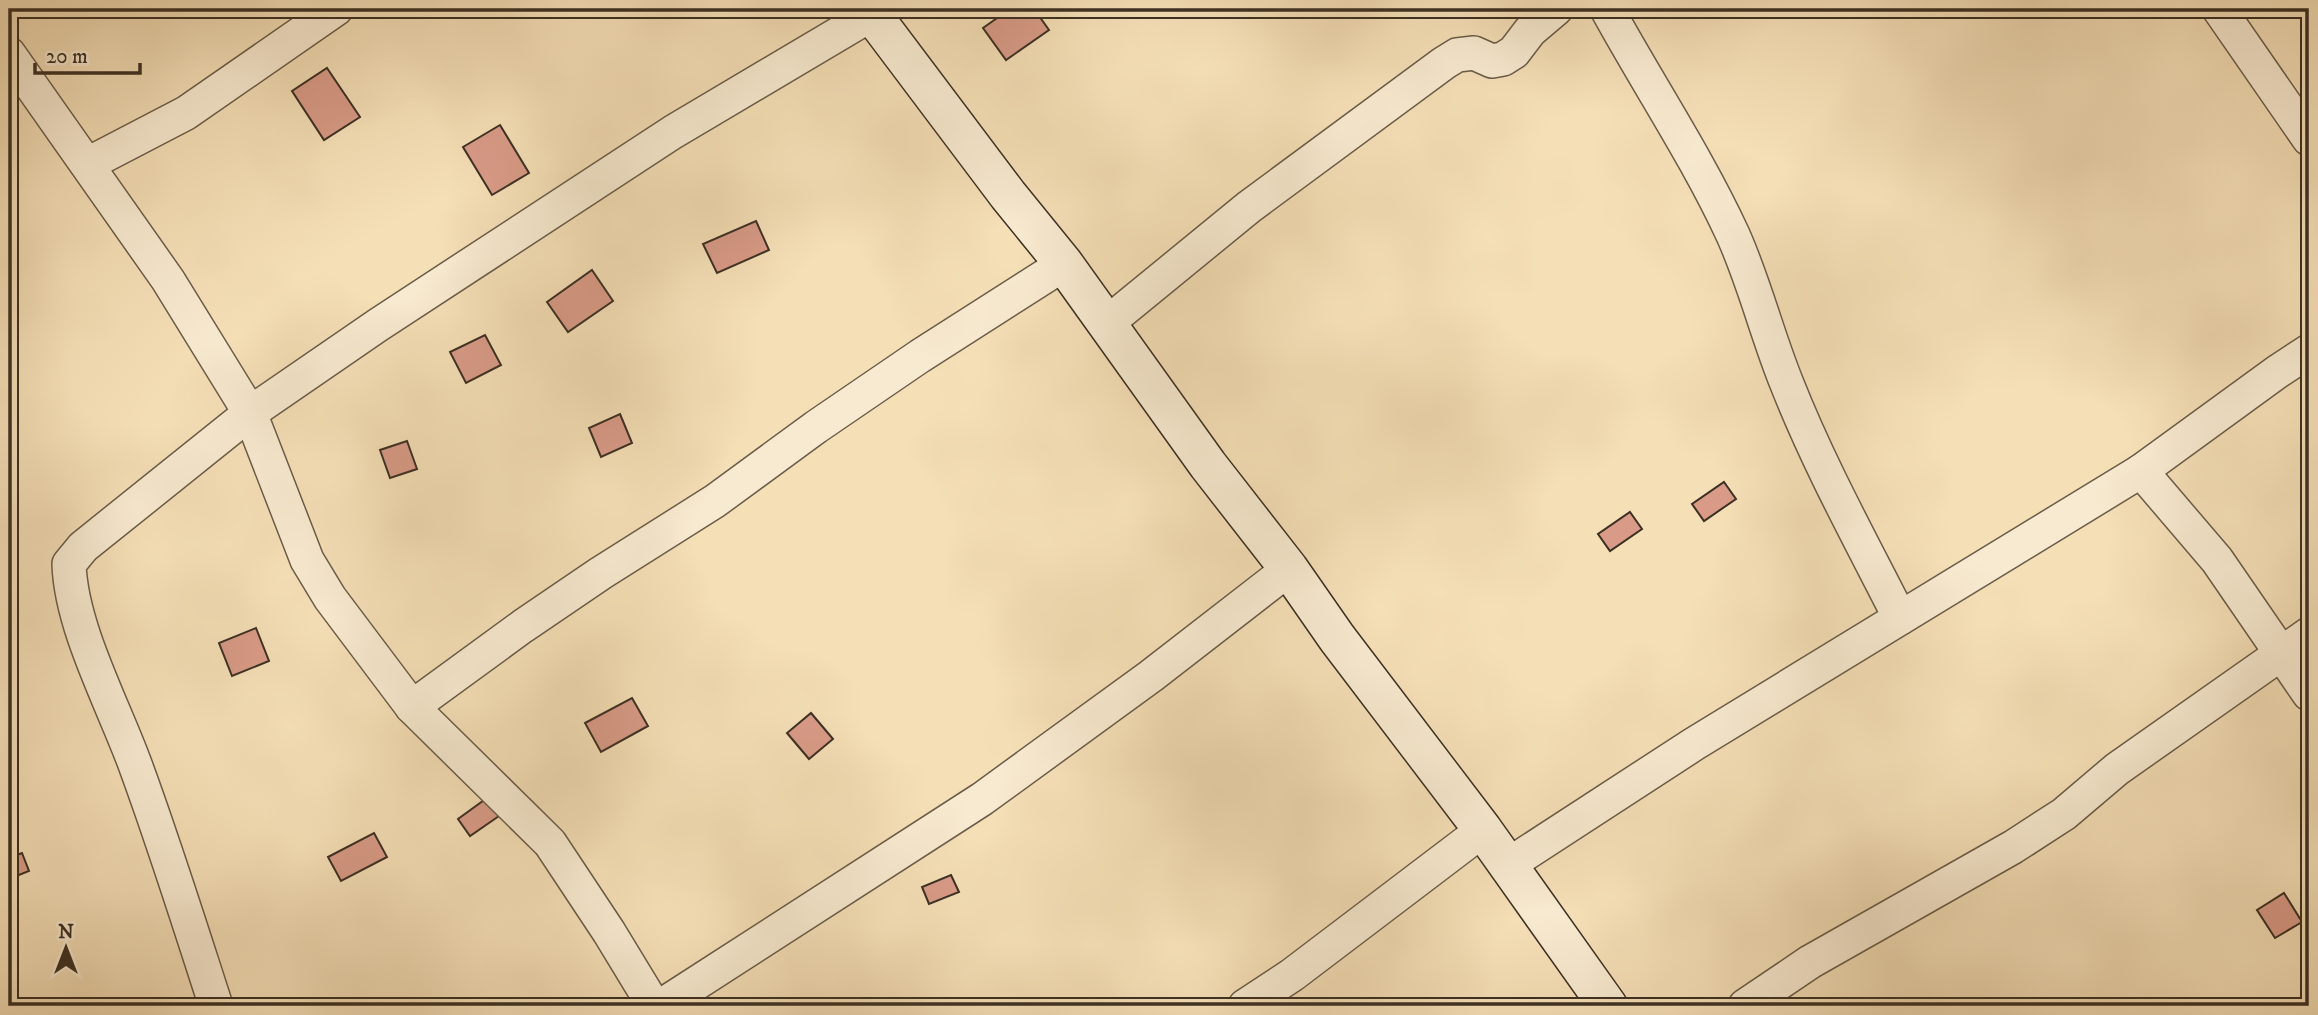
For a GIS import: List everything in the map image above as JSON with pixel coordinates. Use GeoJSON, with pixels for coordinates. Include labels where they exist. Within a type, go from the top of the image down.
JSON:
{"type":"FeatureCollection","features":[{"type":"Feature","properties":{"kind":"street"},"geometry":{"type":"LineString","coordinates":[[88,164],[186,113],[336,9]]}},
{"type":"Feature","properties":{"kind":"street"},"geometry":{"type":"LineString","coordinates":[[1106,324],[1249,207],[1444,62],[1457,55],[1474,53],[1492,61],[1503,58],[1514,52],[1530,31],[1556,9]]}},
{"type":"Feature","properties":{"kind":"street"},"geometry":{"type":"LineString","coordinates":[[1607,9],[1711,189],[1734,237],[1787,383],[1820,458],[1900,618]]}},
{"type":"Feature","properties":{"kind":"street"},"geometry":{"type":"LineString","coordinates":[[2219,9],[2309,139]]}},
{"type":"Feature","properties":{"kind":"street"},"geometry":{"type":"LineString","coordinates":[[216,1006],[136,765],[91,654],[70,585],[69,564],[83,547],[250,413],[378,325],[673,132],[870,11],[978,156],[1064,264],[1208,466],[1289,569],[1337,638],[1483,830],[1608,1006]]}},
{"type":"Feature","properties":{"kind":"street"},"geometry":{"type":"LineString","coordinates":[[9,54],[168,280],[250,413],[307,560],[330,598],[412,707],[550,844],[610,932],[654,1006]]}},
{"type":"Feature","properties":{"kind":"street"},"geometry":{"type":"LineString","coordinates":[[412,707],[590,580],[715,501],[919,356],[1064,264]]}},
{"type":"Feature","properties":{"kind":"street"},"geometry":{"type":"LineString","coordinates":[[1508,865],[1694,744],[2141,471],[2309,351]]}},
{"type":"Feature","properties":{"kind":"street"},"geometry":{"type":"LineString","coordinates":[[2141,471],[2217,560],[2309,694]]}},
{"type":"Feature","properties":{"kind":"street"},"geometry":{"type":"LineString","coordinates":[[661,1006],[982,799],[1151,676],[1289,569]]}},
{"type":"Feature","properties":{"kind":"street"},"geometry":{"type":"LineString","coordinates":[[1745,1006],[1810,962],[1931,895],[2064,814],[2117,769],[2309,634]]}},
{"type":"Feature","properties":{"kind":"street"},"geometry":{"type":"LineString","coordinates":[[1245,1006],[1292,975],[1483,830]]}},
{"type":"Feature","properties":{"kind":"building"},"geometry":{"type":"Polygon","coordinates":[[[1010,9],[1034,9],[1049,30],[1006,60],[983,28],[1010,9]]]}},
{"type":"Feature","properties":{"kind":"building"},"geometry":{"type":"Polygon","coordinates":[[[327,68],[360,117],[324,140],[292,91],[327,68]]]}},
{"type":"Feature","properties":{"kind":"building"},"geometry":{"type":"Polygon","coordinates":[[[500,125],[529,173],[492,195],[463,147],[500,125]]]}},
{"type":"Feature","properties":{"kind":"building"},"geometry":{"type":"Polygon","coordinates":[[[756,221],[769,250],[717,273],[703,244],[756,221]]]}},
{"type":"Feature","properties":{"kind":"building"},"geometry":{"type":"Polygon","coordinates":[[[592,270],[613,301],[568,332],[547,302],[592,270]]]}},
{"type":"Feature","properties":{"kind":"building"},"geometry":{"type":"Polygon","coordinates":[[[485,335],[501,365],[466,383],[450,352],[485,335]]]}},
{"type":"Feature","properties":{"kind":"building"},"geometry":{"type":"Polygon","coordinates":[[[620,414],[632,443],[601,457],[589,428],[620,414]]]}},
{"type":"Feature","properties":{"kind":"building"},"geometry":{"type":"Polygon","coordinates":[[[407,441],[417,469],[390,478],[380,450],[407,441]]]}},
{"type":"Feature","properties":{"kind":"building"},"geometry":{"type":"Polygon","coordinates":[[[1724,482],[1736,499],[1704,521],[1692,504],[1724,482]]]}},
{"type":"Feature","properties":{"kind":"building"},"geometry":{"type":"Polygon","coordinates":[[[1630,512],[1642,529],[1610,551],[1598,534],[1630,512]]]}},
{"type":"Feature","properties":{"kind":"building"},"geometry":{"type":"Polygon","coordinates":[[[256,628],[269,661],[232,676],[219,643],[256,628]]]}},
{"type":"Feature","properties":{"kind":"building"},"geometry":{"type":"Polygon","coordinates":[[[632,698],[648,726],[601,752],[585,723],[632,698]]]}},
{"type":"Feature","properties":{"kind":"building"},"geometry":{"type":"Polygon","coordinates":[[[811,713],[833,739],[809,759],[787,733],[811,713]]]}},
{"type":"Feature","properties":{"kind":"building"},"geometry":{"type":"Polygon","coordinates":[[[487,798],[499,816],[470,836],[458,819],[487,798]]]}},
{"type":"Feature","properties":{"kind":"building"},"geometry":{"type":"Polygon","coordinates":[[[374,833],[387,857],[341,881],[328,857],[374,833]]]}},
{"type":"Feature","properties":{"kind":"building"},"geometry":{"type":"Polygon","coordinates":[[[22,853],[29,871],[9,879],[9,858],[22,853]]]}},
{"type":"Feature","properties":{"kind":"building"},"geometry":{"type":"Polygon","coordinates":[[[951,875],[959,892],[929,904],[922,887],[951,875]]]}},
{"type":"Feature","properties":{"kind":"building"},"geometry":{"type":"Polygon","coordinates":[[[2284,893],[2302,922],[2275,938],[2257,910],[2284,893]]]}}]}
